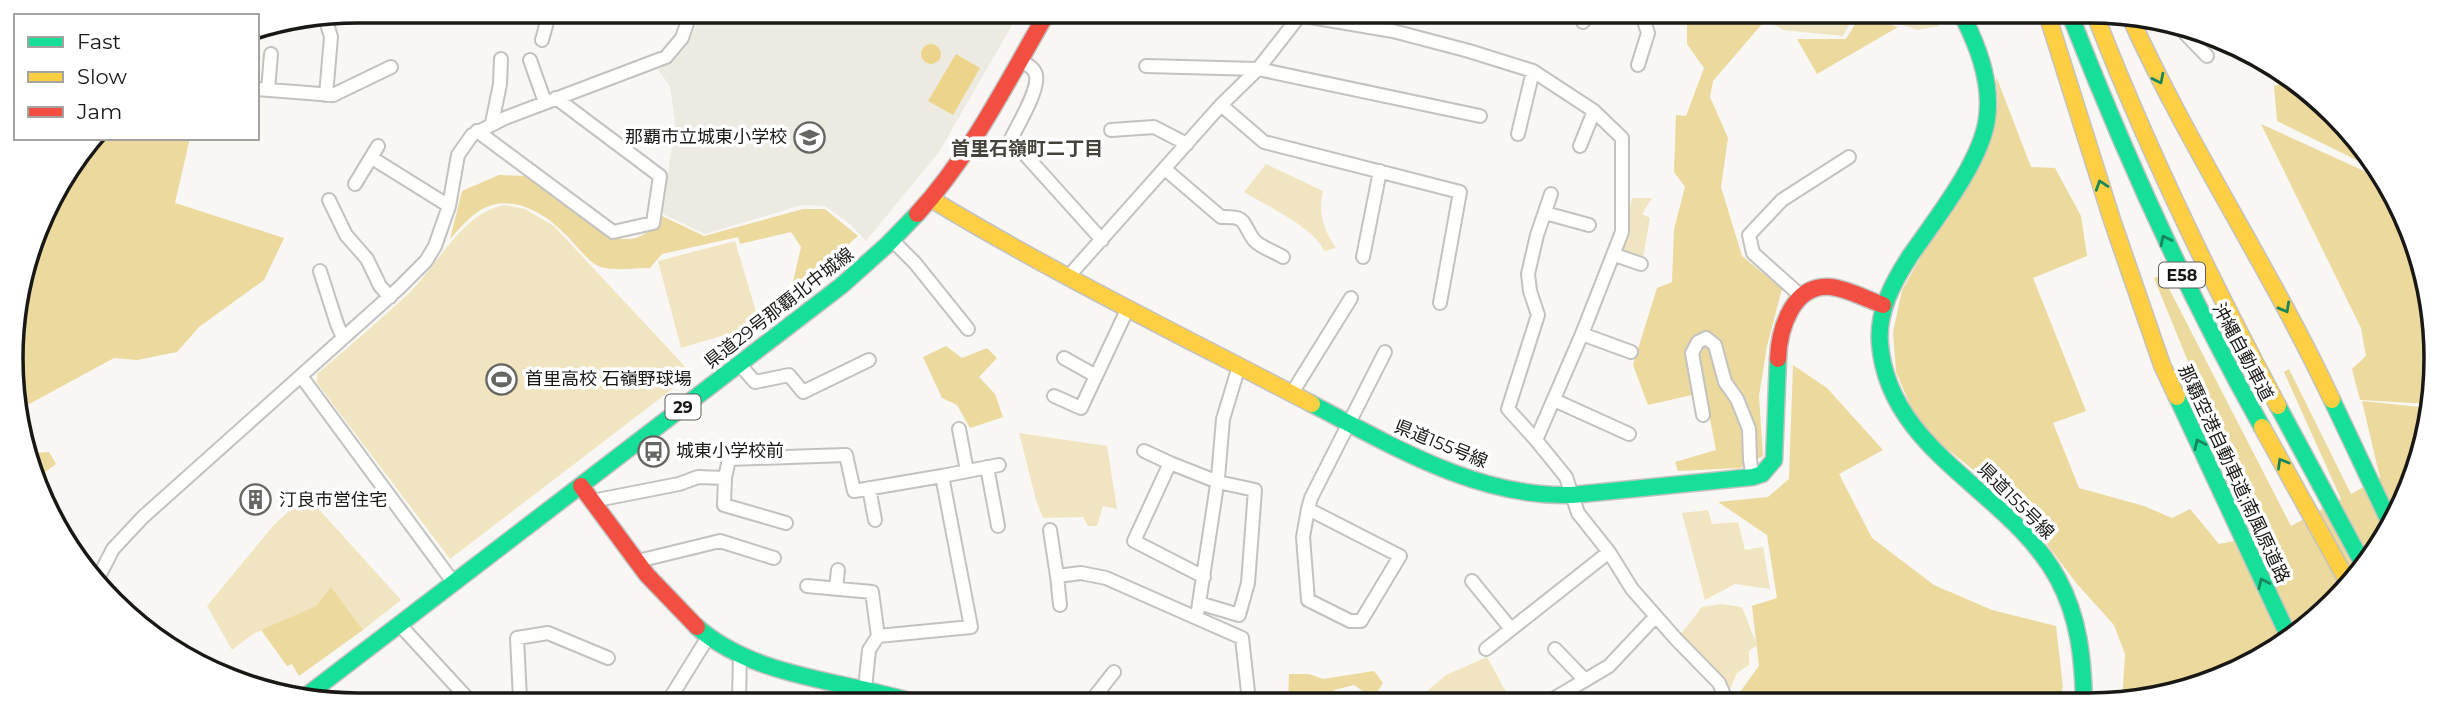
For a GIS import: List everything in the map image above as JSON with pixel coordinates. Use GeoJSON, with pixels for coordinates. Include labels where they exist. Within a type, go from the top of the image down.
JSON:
{"type":"FeatureCollection","features":[{"type":"Feature","properties":{"kind":"main road","name":"県道29号那覇北中城線"},"geometry":{"type":"LineString","coordinates":[[314,690],[841,286],[893,240],[931,199],[966,148],[1041,23]]}},
{"type":"Feature","properties":{"kind":"main road","name":"県道155号線"},"geometry":{"type":"LineString","coordinates":[[1967,23],[1983,63],[1988,107],[1984,134],[1955,190],[1897,276],[1883,305],[1879,339],[1883,368],[1896,403],[1911,426],[1935,452],[2020,526],[2056,571],[2078,625],[2084,654],[2084,693]]}},
{"type":"Feature","properties":{"kind":"main road","name":"那覇空港自動車道;南風原道路"},"geometry":{"type":"LineString","coordinates":[[2051,23],[2112,220],[2162,365],[2285,629]]}},
{"type":"Feature","properties":{"kind":"main road","name":"沖縄自動車道"},"geometry":{"type":"LineString","coordinates":[[2073,23],[2136,180],[2193,299],[2344,575]]}},
{"type":"Feature","properties":{"kind":"main road","name":"沖縄自動車道"},"geometry":{"type":"LineString","coordinates":[[2098,23],[2155,163],[2210,281],[2359,557]]}},
{"type":"Feature","properties":{"kind":"main road"},"geometry":{"type":"LineString","coordinates":[[2134,26],[2169,99],[2309,353],[2385,514]]}},
{"type":"Feature","properties":{"kind":"main road","name":"県道155号線"},"geometry":{"type":"LineString","coordinates":[[931,199],[985,232],[1127,310],[1413,457],[1475,481],[1542,496],[1754,477]]}},
{"type":"Feature","properties":{"kind":"main road"},"geometry":{"type":"LineString","coordinates":[[1754,477],[1769,469],[1774,460],[1776,376],[1780,344],[1786,319],[1801,296],[1813,289],[1829,287],[1883,305]]}},
{"type":"Feature","properties":{"kind":"main road"},"geometry":{"type":"LineString","coordinates":[[581,486],[686,619],[708,637],[740,654],[777,667],[882,693]]}},
{"type":"Feature","properties":{"kind":"street"},"geometry":{"type":"LineString","coordinates":[[542,40],[547,23]]}},
{"type":"Feature","properties":{"kind":"street"},"geometry":{"type":"LineString","coordinates":[[100,572],[113,550],[136,524],[390,297],[426,261],[440,236],[449,206],[458,155],[466,141],[492,123],[665,61],[682,38],[687,23]]}},
{"type":"Feature","properties":{"kind":"street"},"geometry":{"type":"LineString","coordinates":[[1067,278],[1222,105],[1258,69],[1292,23]]}},
{"type":"Feature","properties":{"kind":"street"},"geometry":{"type":"LineString","coordinates":[[1349,23],[1393,30],[1533,71],[1594,111],[1622,138],[1622,232],[1583,334],[1536,440]]}},
{"type":"Feature","properties":{"kind":"street"},"geometry":{"type":"LineString","coordinates":[[1638,65],[1648,33],[1645,23]]}},
{"type":"Feature","properties":{"kind":"street"},"geometry":{"type":"LineString","coordinates":[[326,95],[331,37],[327,24]]}},
{"type":"Feature","properties":{"kind":"street"},"geometry":{"type":"LineString","coordinates":[[2187,38],[2207,56]]}},
{"type":"Feature","properties":{"kind":"street"},"geometry":{"type":"LineString","coordinates":[[271,54],[263,89],[333,95],[391,67]]}},
{"type":"Feature","properties":{"kind":"street"},"geometry":{"type":"LineString","coordinates":[[492,123],[500,84],[501,59]]}},
{"type":"Feature","properties":{"kind":"street"},"geometry":{"type":"LineString","coordinates":[[477,131],[613,232],[653,223],[660,176],[550,100],[530,60]]}},
{"type":"Feature","properties":{"kind":"street"},"geometry":{"type":"LineString","coordinates":[[1020,60],[1033,68],[1037,77],[1032,96],[1011,139],[1102,240]]}},
{"type":"Feature","properties":{"kind":"street"},"geometry":{"type":"LineString","coordinates":[[1146,66],[1258,69],[1480,117]]}},
{"type":"Feature","properties":{"kind":"street"},"geometry":{"type":"LineString","coordinates":[[1518,134],[1533,71]]}},
{"type":"Feature","properties":{"kind":"street"},"geometry":{"type":"LineString","coordinates":[[1222,105],[1264,142],[1461,192],[1440,303]]}},
{"type":"Feature","properties":{"kind":"street"},"geometry":{"type":"LineString","coordinates":[[1580,146],[1594,111]]}},
{"type":"Feature","properties":{"kind":"street"},"geometry":{"type":"LineString","coordinates":[[1111,130],[1154,127],[1187,144]]}},
{"type":"Feature","properties":{"kind":"street"},"geometry":{"type":"LineString","coordinates":[[355,184],[375,152],[449,206]]}},
{"type":"Feature","properties":{"kind":"street"},"geometry":{"type":"LineString","coordinates":[[1801,296],[1753,253],[1749,235],[1782,200],[1849,157]]}},
{"type":"Feature","properties":{"kind":"street"},"geometry":{"type":"LineString","coordinates":[[1165,169],[1221,218],[1236,217],[1246,224],[1251,247],[1283,257]]}},
{"type":"Feature","properties":{"kind":"street"},"geometry":{"type":"LineString","coordinates":[[1363,257],[1380,171]]}},
{"type":"Feature","properties":{"kind":"street"},"geometry":{"type":"LineString","coordinates":[[1551,194],[1528,274],[1530,291],[1538,314],[1508,409],[1566,477],[1578,513],[1609,552],[1632,589],[1718,682],[1723,693]]}},
{"type":"Feature","properties":{"kind":"street"},"geometry":{"type":"LineString","coordinates":[[329,200],[346,235],[368,259],[380,286],[390,297]]}},
{"type":"Feature","properties":{"kind":"street"},"geometry":{"type":"LineString","coordinates":[[1545,213],[1589,225]]}},
{"type":"Feature","properties":{"kind":"street"},"geometry":{"type":"LineString","coordinates":[[893,240],[968,329]]}},
{"type":"Feature","properties":{"kind":"street"},"geometry":{"type":"LineString","coordinates":[[1615,255],[1641,264]]}},
{"type":"Feature","properties":{"kind":"street"},"geometry":{"type":"LineString","coordinates":[[320,271],[344,338]]}},
{"type":"Feature","properties":{"kind":"street"},"geometry":{"type":"LineString","coordinates":[[1292,393],[1351,298]]}},
{"type":"Feature","properties":{"kind":"street"},"geometry":{"type":"LineString","coordinates":[[1054,396],[1081,408],[1127,310]]}},
{"type":"Feature","properties":{"kind":"street"},"geometry":{"type":"LineString","coordinates":[[1583,334],[1631,352]]}},
{"type":"Feature","properties":{"kind":"street"},"geometry":{"type":"LineString","coordinates":[[1703,415],[1692,353],[1698,342],[1706,338],[1715,345],[1725,382],[1737,399],[1749,429],[1750,460],[1754,477]]}},
{"type":"Feature","properties":{"kind":"street"},"geometry":{"type":"LineString","coordinates":[[1308,509],[1400,556],[1361,621],[1350,621],[1308,600],[1303,537],[1308,509],[1311,498],[1385,352]]}},
{"type":"Feature","properties":{"kind":"street"},"geometry":{"type":"LineString","coordinates":[[1064,358],[1096,376]]}},
{"type":"Feature","properties":{"kind":"street"},"geometry":{"type":"LineString","coordinates":[[739,364],[755,382],[789,375],[803,392],[869,360]]}},
{"type":"Feature","properties":{"kind":"street"},"geometry":{"type":"LineString","coordinates":[[1197,618],[1218,482],[1223,419],[1239,366]]}},
{"type":"Feature","properties":{"kind":"street"},"geometry":{"type":"LineString","coordinates":[[300,376],[453,582]]}},
{"type":"Feature","properties":{"kind":"street"},"geometry":{"type":"LineString","coordinates":[[1553,400],[1629,435]]}},
{"type":"Feature","properties":{"kind":"street"},"geometry":{"type":"LineString","coordinates":[[959,429],[967,471]]}},
{"type":"Feature","properties":{"kind":"street"},"geometry":{"type":"LineString","coordinates":[[1144,451],[1218,482],[1255,490],[1248,583],[1239,615],[1199,603]]}},
{"type":"Feature","properties":{"kind":"street"},"geometry":{"type":"LineString","coordinates":[[786,523],[724,505],[729,459],[846,455],[854,491],[993,466],[998,526]]}},
{"type":"Feature","properties":{"kind":"street"},"geometry":{"type":"LineString","coordinates":[[1170,463],[1134,541],[1204,577]]}},
{"type":"Feature","properties":{"kind":"street"},"geometry":{"type":"LineString","coordinates":[[878,636],[971,627],[942,475]]}},
{"type":"Feature","properties":{"kind":"street"},"geometry":{"type":"LineString","coordinates":[[592,501],[679,484],[698,477],[725,478]]}},
{"type":"Feature","properties":{"kind":"street"},"geometry":{"type":"LineString","coordinates":[[869,488],[875,520]]}},
{"type":"Feature","properties":{"kind":"street"},"geometry":{"type":"LineString","coordinates":[[1050,530],[1060,605]]}},
{"type":"Feature","properties":{"kind":"street"},"geometry":{"type":"LineString","coordinates":[[638,561],[720,541],[774,558]]}},
{"type":"Feature","properties":{"kind":"street"},"geometry":{"type":"LineString","coordinates":[[1486,649],[1609,552]]}},
{"type":"Feature","properties":{"kind":"street"},"geometry":{"type":"LineString","coordinates":[[836,589],[838,570]]}},
{"type":"Feature","properties":{"kind":"street"},"geometry":{"type":"LineString","coordinates":[[1057,576],[1081,573],[1106,578],[1242,638],[1248,693]]}},
{"type":"Feature","properties":{"kind":"street"},"geometry":{"type":"LineString","coordinates":[[1472,581],[1488,610],[1511,629]]}},
{"type":"Feature","properties":{"kind":"street"},"geometry":{"type":"LineString","coordinates":[[807,586],[872,592],[878,636],[869,650],[865,688]]}},
{"type":"Feature","properties":{"kind":"street"},"geometry":{"type":"LineString","coordinates":[[1563,693],[1609,666],[1656,616]]}},
{"type":"Feature","properties":{"kind":"street"},"geometry":{"type":"LineString","coordinates":[[399,624],[462,693]]}},
{"type":"Feature","properties":{"kind":"street"},"geometry":{"type":"LineString","coordinates":[[519,693],[517,638],[548,634],[608,658]]}},
{"type":"Feature","properties":{"kind":"street"},"geometry":{"type":"LineString","coordinates":[[673,693],[708,637]]}},
{"type":"Feature","properties":{"kind":"street"},"geometry":{"type":"LineString","coordinates":[[1555,649],[1585,680]]}},
{"type":"Feature","properties":{"kind":"street"},"geometry":{"type":"LineString","coordinates":[[739,693],[740,654]]}},
{"type":"Feature","properties":{"kind":"street"},"geometry":{"type":"LineString","coordinates":[[1098,693],[1114,672]]}},
{"type":"Feature","properties":{"kind":"shaded area","name":"那覇市立城東小学校"},"geometry":{"type":"Polygon","coordinates":[[[698,23],[1013,23],[939,152],[866,241],[850,224],[825,206],[802,205],[705,234],[663,214],[664,174],[668,174],[675,122],[670,86],[658,70],[675,59],[686,47],[698,23]]]}},
{"type":"Feature","properties":{"kind":"shaded area"},"geometry":{"type":"Polygon","coordinates":[[[1687,23],[1763,23],[1713,81],[1710,97],[1728,138],[1721,187],[1742,256],[1782,289],[1767,346],[1759,396],[1763,456],[1740,468],[1678,471],[1675,462],[1716,450],[1705,392],[1648,405],[1633,365],[1657,288],[1672,282],[1674,229],[1685,187],[1674,172],[1676,115],[1686,116],[1704,68],[1687,44],[1687,23]]]}},
{"type":"Feature","properties":{"kind":"shaded area"},"geometry":{"type":"Polygon","coordinates":[[[1770,23],[1850,23],[1843,36],[1783,30],[1770,23]]]}},
{"type":"Feature","properties":{"kind":"shaded area"},"geometry":{"type":"Polygon","coordinates":[[[1856,23],[1884,23],[1898,27],[1817,74],[1797,39],[1846,39],[1856,23]]]}},
{"type":"Feature","properties":{"kind":"shaded area"},"geometry":{"type":"Polygon","coordinates":[[[1898,23],[1937,23],[1939,26],[1917,30],[1898,23]]]}},
{"type":"Feature","properties":{"kind":"shaded area"},"geometry":{"type":"Polygon","coordinates":[[[927,44],[935,44],[941,54],[935,64],[927,64],[921,58],[921,50],[927,44]]]}},
{"type":"Feature","properties":{"kind":"shaded area"},"geometry":{"type":"Polygon","coordinates":[[[956,54],[980,68],[953,115],[928,101],[956,54]]]}},
{"type":"Feature","properties":{"kind":"shaded area"},"geometry":{"type":"Polygon","coordinates":[[[1996,76],[2031,167],[2055,168],[2081,216],[2087,256],[2033,278],[2086,411],[2053,423],[2079,488],[2144,506],[2172,518],[2190,509],[2219,544],[2259,536],[2154,278],[2162,275],[2291,526],[2341,499],[2284,372],[2289,369],[2351,494],[2380,478],[2362,401],[2420,407],[2413,445],[2399,486],[2379,526],[2355,562],[2326,595],[2293,624],[2257,648],[2217,668],[2176,682],[2123,691],[2125,654],[2114,625],[2077,584],[2046,543],[2041,513],[2018,504],[2011,483],[2001,474],[1981,476],[1937,441],[1914,414],[1896,372],[1893,332],[1902,290],[1993,131],[1998,103],[1996,76]]]}},
{"type":"Feature","properties":{"kind":"shaded area"},"geometry":{"type":"Polygon","coordinates":[[[2282,84],[2310,106],[2341,137],[2361,162],[2277,121],[2274,86],[2282,84]]]}},
{"type":"Feature","properties":{"kind":"shaded area"},"geometry":{"type":"Polygon","coordinates":[[[2261,124],[2369,173],[2379,190],[2399,230],[2418,293],[2424,336],[2421,403],[2360,400],[2352,369],[2366,356],[2361,328],[2261,124]]]}},
{"type":"Feature","properties":{"kind":"shaded area"},"geometry":{"type":"Polygon","coordinates":[[[104,140],[190,140],[175,203],[284,238],[264,280],[199,327],[177,352],[137,360],[114,358],[26,405],[23,380],[23,336],[29,293],[41,250],[68,190],[104,140]]]}},
{"type":"Feature","properties":{"kind":"shaded area"},"geometry":{"type":"Polygon","coordinates":[[[1266,164],[1323,191],[1323,221],[1336,248],[1324,251],[1301,226],[1244,192],[1266,164]]]}},
{"type":"Feature","properties":{"kind":"shaded area"},"geometry":{"type":"Polygon","coordinates":[[[499,175],[526,176],[602,232],[621,239],[643,235],[662,216],[704,236],[803,209],[825,209],[858,236],[790,295],[801,247],[791,232],[740,244],[738,237],[662,254],[650,268],[608,268],[592,263],[548,219],[516,204],[504,203],[482,209],[450,239],[462,191],[499,175]]]}},
{"type":"Feature","properties":{"kind":"shaded area"},"geometry":{"type":"Polygon","coordinates":[[[1632,198],[1652,198],[1642,214],[1650,218],[1643,258],[1625,253],[1622,248],[1632,198]]]}},
{"type":"Feature","properties":{"kind":"shaded area","name":"首里高校 石嶺野球場"},"geometry":{"type":"Polygon","coordinates":[[[505,205],[525,209],[554,226],[692,374],[450,559],[317,383],[317,374],[407,295],[463,229],[490,210],[505,205]]]}},
{"type":"Feature","properties":{"kind":"shaded area"},"geometry":{"type":"Polygon","coordinates":[[[735,241],[757,315],[738,331],[681,348],[658,261],[735,241]]]}},
{"type":"Feature","properties":{"kind":"shaded area"},"geometry":{"type":"Polygon","coordinates":[[[946,346],[962,358],[987,348],[997,358],[979,377],[995,394],[1003,417],[970,428],[957,405],[942,398],[923,357],[946,346]]]}},
{"type":"Feature","properties":{"kind":"shaded area"},"geometry":{"type":"Polygon","coordinates":[[[1793,365],[1827,388],[1883,450],[1839,474],[1872,538],[1934,585],[1992,610],[2056,626],[2062,693],[1739,693],[1759,666],[1752,606],[1777,598],[1767,535],[1718,502],[1768,497],[1789,479],[1793,365]]]}},
{"type":"Feature","properties":{"kind":"shaded area"},"geometry":{"type":"Polygon","coordinates":[[[1019,433],[1107,446],[1117,509],[1103,506],[1097,526],[1088,526],[1083,517],[1043,518],[1019,433]]]}},
{"type":"Feature","properties":{"kind":"shaded area"},"geometry":{"type":"Polygon","coordinates":[[[49,452],[56,464],[44,473],[37,453],[49,452]]]}},
{"type":"Feature","properties":{"kind":"shaded area"},"geometry":{"type":"Polygon","coordinates":[[[306,495],[401,600],[363,630],[331,587],[316,606],[253,634],[232,650],[207,606],[273,526],[306,495]]]}},
{"type":"Feature","properties":{"kind":"shaded area"},"geometry":{"type":"Polygon","coordinates":[[[1708,510],[1712,524],[1738,522],[1745,550],[1763,547],[1770,589],[1735,584],[1705,600],[1682,513],[1708,510]]]}},
{"type":"Feature","properties":{"kind":"shaded area"},"geometry":{"type":"Polygon","coordinates":[[[331,587],[363,630],[299,676],[292,664],[287,666],[261,630],[316,606],[331,587]]]}},
{"type":"Feature","properties":{"kind":"shaded area"},"geometry":{"type":"Polygon","coordinates":[[[1720,604],[1742,607],[1757,645],[1749,651],[1749,665],[1737,673],[1729,692],[1680,635],[1702,607],[1720,604]]]}},
{"type":"Feature","properties":{"kind":"shaded area"},"geometry":{"type":"Polygon","coordinates":[[[1487,657],[1507,693],[1425,693],[1446,675],[1487,657]]]}},
{"type":"Feature","properties":{"kind":"shaded area"},"geometry":{"type":"Polygon","coordinates":[[[1374,671],[1383,683],[1376,693],[1366,693],[1354,685],[1334,690],[1333,693],[1288,693],[1289,674],[1309,674],[1323,679],[1374,671]]]}},
{"type":"Feature","properties":{"kind":"traffic: fast"},"geometry":{"type":"LineString","coordinates":[[1966,23],[1979,53],[1986,79],[1988,105],[1983,135],[1956,190],[1892,287],[1881,320],[1880,344],[1888,382],[1905,414],[1928,443],[2012,520],[2037,548],[2058,579],[2075,623],[2083,693]]}},
{"type":"Feature","properties":{"kind":"traffic: fast"},"geometry":{"type":"LineString","coordinates":[[2073,23],[2159,225],[2262,427]]}},
{"type":"Feature","properties":{"kind":"traffic: fast"},"geometry":{"type":"LineString","coordinates":[[314,690],[841,286],[917,214]]}},
{"type":"Feature","properties":{"kind":"traffic: fast"},"geometry":{"type":"LineString","coordinates":[[1312,404],[1405,452],[1470,479],[1537,494],[1572,495],[1762,474],[1774,460],[1778,359]]}},
{"type":"Feature","properties":{"kind":"traffic: fast"},"geometry":{"type":"LineString","coordinates":[[2177,397],[2285,629]]}},
{"type":"Feature","properties":{"kind":"traffic: fast"},"geometry":{"type":"LineString","coordinates":[[2332,400],[2386,514]]}},
{"type":"Feature","properties":{"kind":"traffic: fast"},"geometry":{"type":"LineString","coordinates":[[2278,406],[2359,557]]}},
{"type":"Feature","properties":{"kind":"traffic: fast"},"geometry":{"type":"LineString","coordinates":[[697,627],[719,643],[770,666],[880,693]]}},
{"type":"Feature","properties":{"kind":"traffic: slow"},"geometry":{"type":"LineString","coordinates":[[2050,23],[2112,220],[2162,365],[2177,397]]}},
{"type":"Feature","properties":{"kind":"traffic: slow"},"geometry":{"type":"LineString","coordinates":[[2098,23],[2181,214],[2278,406]]}},
{"type":"Feature","properties":{"kind":"traffic: slow"},"geometry":{"type":"LineString","coordinates":[[2134,26],[2178,114],[2283,304],[2332,400]]}},
{"type":"Feature","properties":{"kind":"traffic: slow"},"geometry":{"type":"LineString","coordinates":[[931,199],[1072,279],[1312,404]]}},
{"type":"Feature","properties":{"kind":"traffic: slow"},"geometry":{"type":"LineString","coordinates":[[2262,427],[2344,575]]}},
{"type":"Feature","properties":{"kind":"traffic: jam"},"geometry":{"type":"LineString","coordinates":[[917,214],[971,143],[1041,23]]}},
{"type":"Feature","properties":{"kind":"traffic: jam"},"geometry":{"type":"LineString","coordinates":[[1778,359],[1785,322],[1798,300],[1807,292],[1818,288],[1837,288],[1883,305]]}},
{"type":"Feature","properties":{"kind":"traffic: jam"},"geometry":{"type":"LineString","coordinates":[[581,486],[647,575],[697,627]]}},
{"type":"Feature","properties":{"kind":"place","name":"那覇市立城東小学校"},"geometry":{"type":"Point","coordinates":[810,137]}},
{"type":"Feature","properties":{"kind":"place","name":"首里高校 石嶺野球場"},"geometry":{"type":"Point","coordinates":[502,379]}},
{"type":"Feature","properties":{"kind":"place","name":"城東小学校前"},"geometry":{"type":"Point","coordinates":[653,451]}},
{"type":"Feature","properties":{"kind":"place","name":"汀良市営住宅"},"geometry":{"type":"Point","coordinates":[256,500]}},
{"type":"Feature","properties":{"kind":"district","name":"首里石嶺町二丁目"},"geometry":{"type":"Point","coordinates":[1027,148]}}]}
